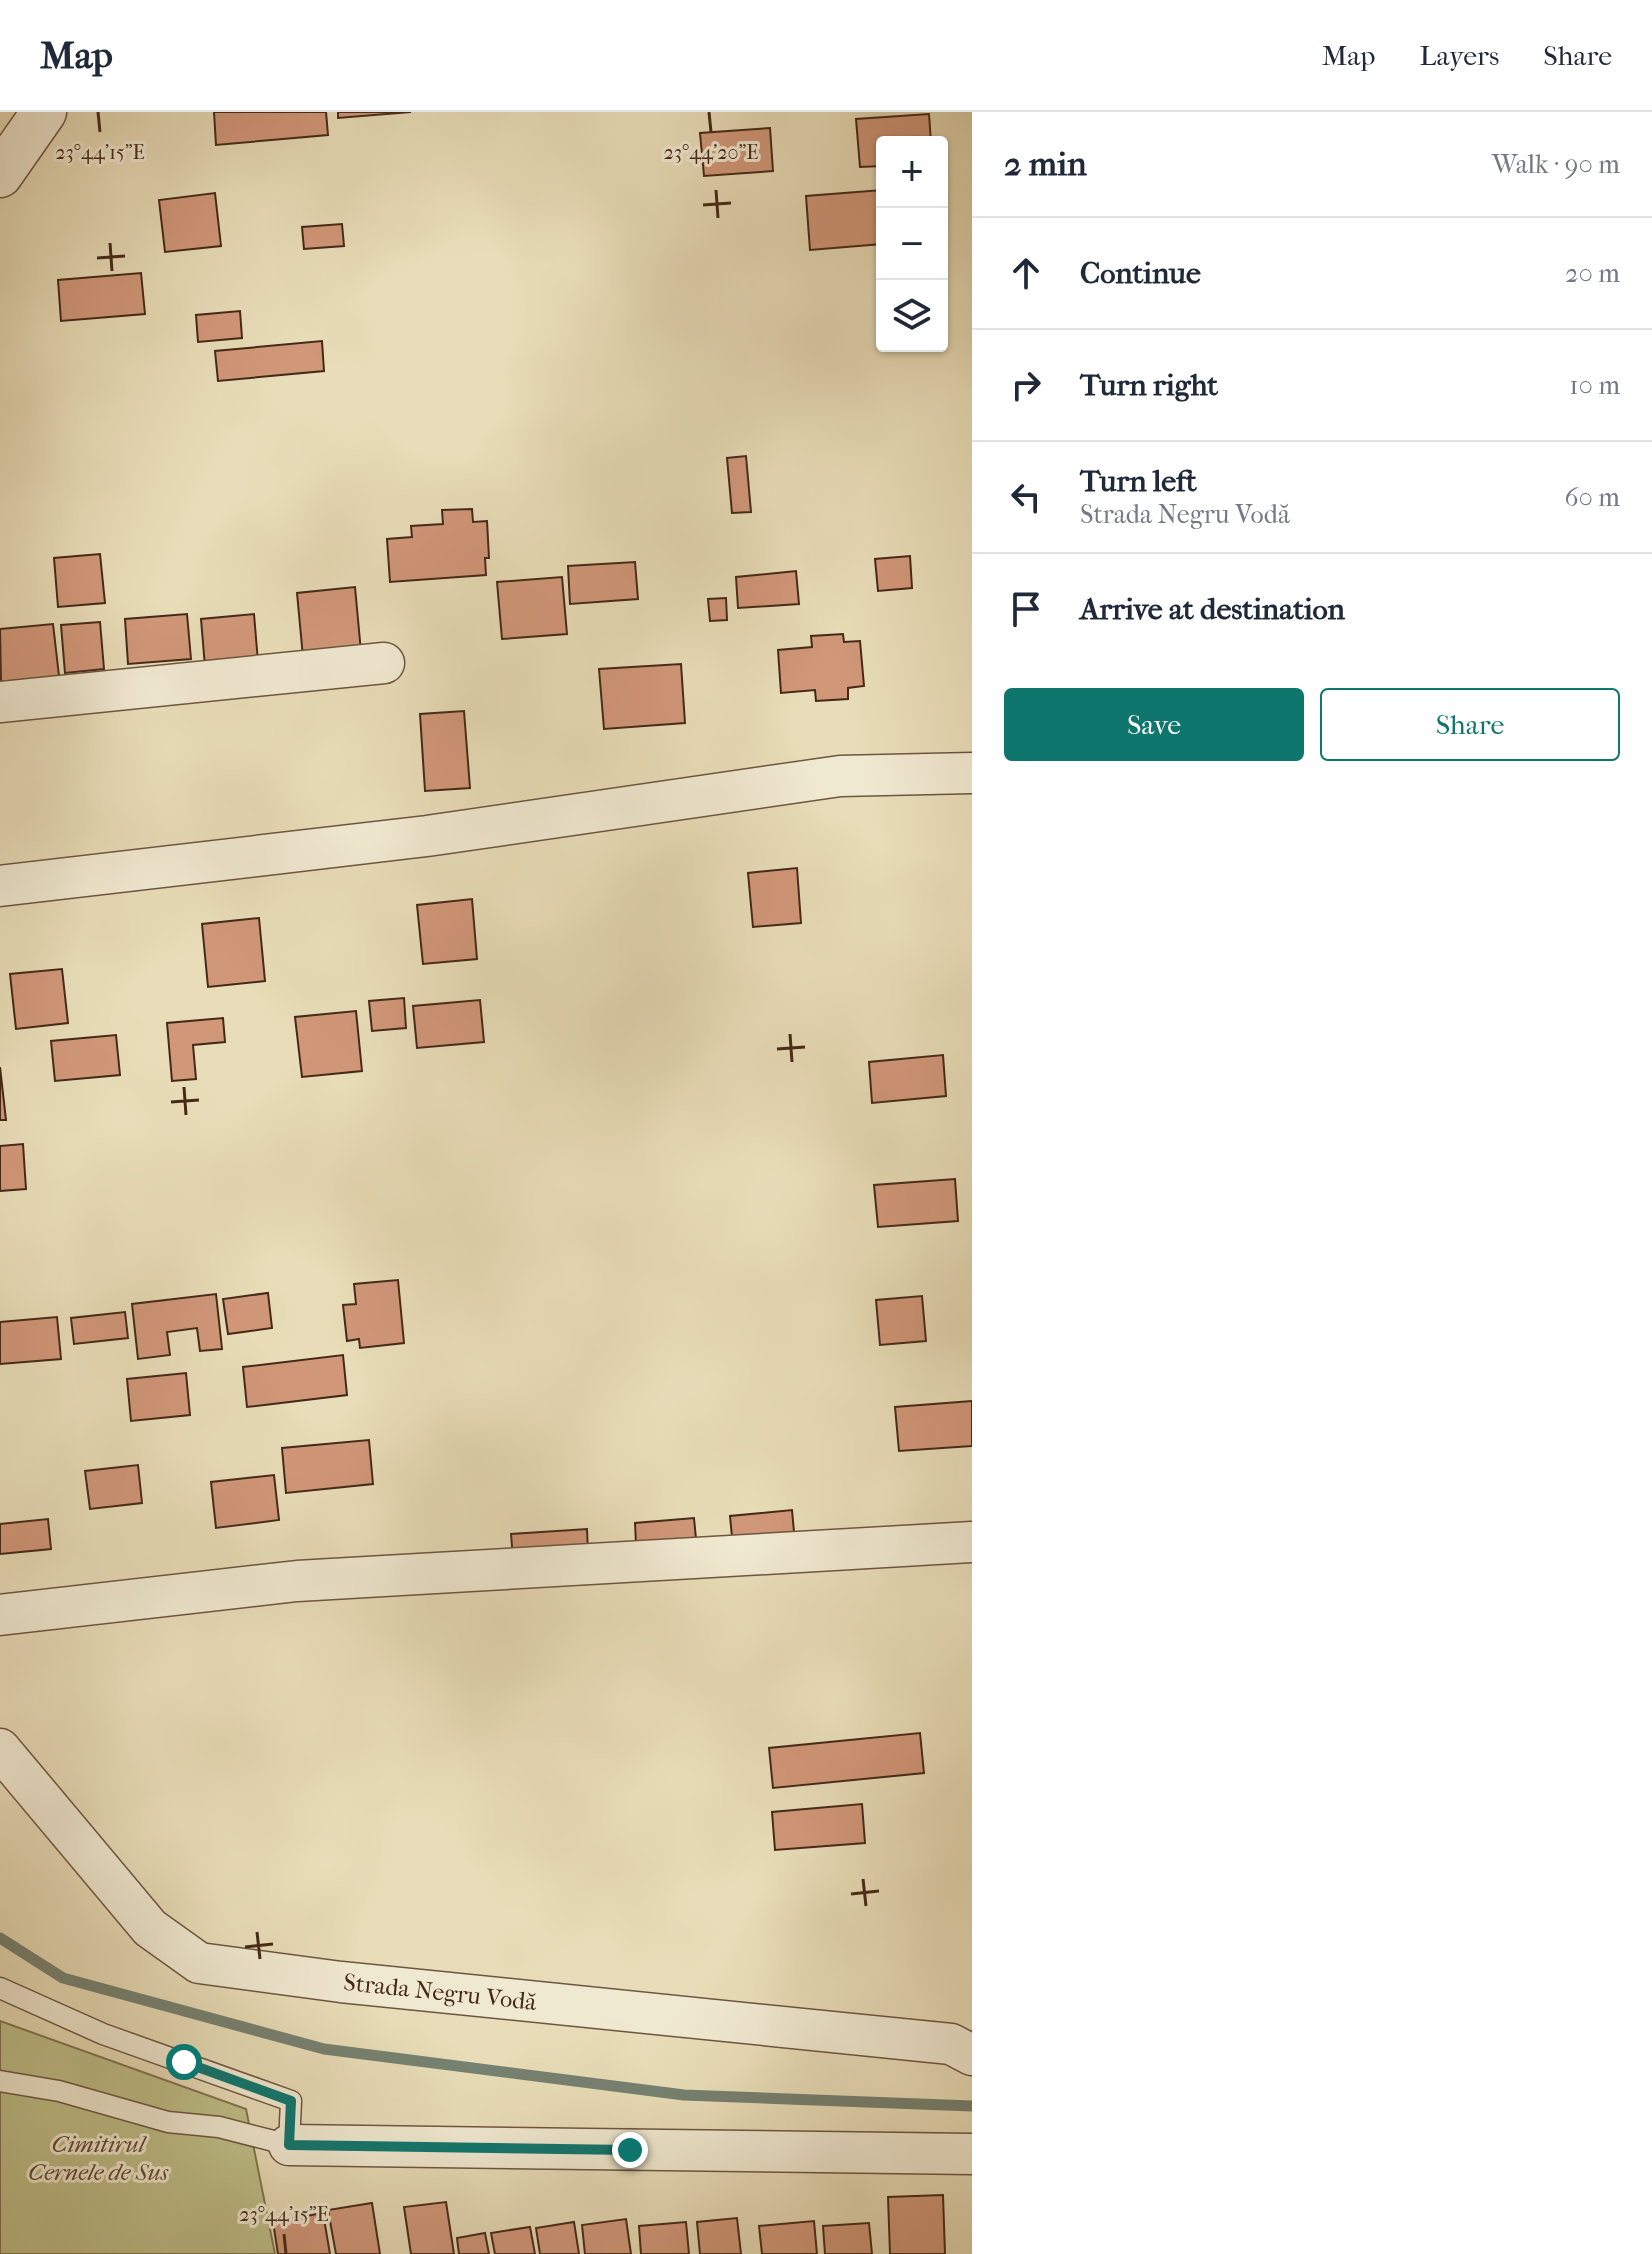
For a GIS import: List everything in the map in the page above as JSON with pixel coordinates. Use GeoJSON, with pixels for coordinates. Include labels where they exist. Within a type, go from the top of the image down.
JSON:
{"type":"FeatureCollection","features":[{"type":"Feature","properties":{"kind":"street"},"geometry":{"type":"LineString","coordinates":[[0,175],[44,112]]}},
{"type":"Feature","properties":{"kind":"street"},"geometry":{"type":"LineString","coordinates":[[0,702],[384,663]]}},
{"type":"Feature","properties":{"kind":"street"},"geometry":{"type":"LineString","coordinates":[[0,886],[427,836],[840,776],[972,773]]}},
{"type":"Feature","properties":{"kind":"street"},"geometry":{"type":"LineString","coordinates":[[0,1615],[297,1581],[972,1542]]}},
{"type":"Feature","properties":{"kind":"street","name":"Strada Negru Vodă"},"geometry":{"type":"LineString","coordinates":[[0,1749],[150,1928],[199,1963],[341,1982],[951,2044],[972,2055]]}},
{"type":"Feature","properties":{"kind":"street"},"geometry":{"type":"LineString","coordinates":[[289,2145],[972,2154]]}},
{"type":"Feature","properties":{"kind":"lane"},"geometry":{"type":"LineString","coordinates":[[0,1988],[103,2034],[291,2101],[289,2145],[219,2127],[168,2122],[59,2091],[0,2081]]}},
{"type":"Feature","properties":{"kind":"green space","name":"Cimitirul Cernele de Sus"},"geometry":{"type":"Polygon","coordinates":[[[0,2021],[246,2109],[275,2254],[0,2254],[0,2021]]]}},
{"type":"Feature","properties":{"kind":"building"},"geometry":{"type":"Polygon","coordinates":[[[214,112],[326,112],[328,135],[216,145],[214,112]]]}},
{"type":"Feature","properties":{"kind":"building"},"geometry":{"type":"Polygon","coordinates":[[[338,112],[411,112],[338,118],[338,112]]]}},
{"type":"Feature","properties":{"kind":"building"},"geometry":{"type":"Polygon","coordinates":[[[929,114],[931,136],[876,136],[876,166],[860,167],[856,119],[929,114]]]}},
{"type":"Feature","properties":{"kind":"building"},"geometry":{"type":"Polygon","coordinates":[[[770,128],[773,171],[704,176],[700,133],[770,128]]]}},
{"type":"Feature","properties":{"kind":"building"},"geometry":{"type":"Polygon","coordinates":[[[876,190],[876,244],[810,250],[806,196],[876,190]]]}},
{"type":"Feature","properties":{"kind":"building"},"geometry":{"type":"Polygon","coordinates":[[[215,193],[221,246],[165,252],[159,200],[215,193]]]}},
{"type":"Feature","properties":{"kind":"building"},"geometry":{"type":"Polygon","coordinates":[[[342,224],[344,246],[304,249],[302,227],[342,224]]]}},
{"type":"Feature","properties":{"kind":"building"},"geometry":{"type":"Polygon","coordinates":[[[141,273],[145,314],[61,321],[58,280],[141,273]]]}},
{"type":"Feature","properties":{"kind":"building"},"geometry":{"type":"Polygon","coordinates":[[[240,311],[242,338],[198,342],[196,315],[240,311]]]}},
{"type":"Feature","properties":{"kind":"building"},"geometry":{"type":"Polygon","coordinates":[[[322,341],[324,371],[218,381],[215,351],[322,341]]]}},
{"type":"Feature","properties":{"kind":"building"},"geometry":{"type":"Polygon","coordinates":[[[746,456],[751,512],[732,513],[727,458],[746,456]]]}},
{"type":"Feature","properties":{"kind":"building"},"geometry":{"type":"Polygon","coordinates":[[[472,509],[473,522],[487,521],[489,558],[485,558],[486,575],[390,582],[387,539],[412,537],[411,526],[443,524],[442,510],[472,509]]]}},
{"type":"Feature","properties":{"kind":"building"},"geometry":{"type":"Polygon","coordinates":[[[100,554],[105,603],[58,607],[54,558],[100,554]]]}},
{"type":"Feature","properties":{"kind":"building"},"geometry":{"type":"Polygon","coordinates":[[[910,556],[912,588],[878,591],[875,559],[910,556]]]}},
{"type":"Feature","properties":{"kind":"building"},"geometry":{"type":"Polygon","coordinates":[[[635,562],[638,599],[570,604],[568,566],[635,562]]]}},
{"type":"Feature","properties":{"kind":"building"},"geometry":{"type":"Polygon","coordinates":[[[796,571],[799,604],[738,608],[736,577],[796,571]]]}},
{"type":"Feature","properties":{"kind":"building"},"geometry":{"type":"Polygon","coordinates":[[[562,577],[567,634],[502,639],[497,582],[562,577]]]}},
{"type":"Feature","properties":{"kind":"building"},"geometry":{"type":"Polygon","coordinates":[[[355,587],[361,652],[303,657],[297,593],[355,587]]]}},
{"type":"Feature","properties":{"kind":"building"},"geometry":{"type":"Polygon","coordinates":[[[726,598],[727,620],[710,621],[708,599],[726,598]]]}},
{"type":"Feature","properties":{"kind":"building"},"geometry":{"type":"Polygon","coordinates":[[[187,614],[191,659],[128,664],[125,619],[187,614]]]}},
{"type":"Feature","properties":{"kind":"building"},"geometry":{"type":"Polygon","coordinates":[[[254,614],[258,662],[205,667],[201,619],[254,614]]]}},
{"type":"Feature","properties":{"kind":"building"},"geometry":{"type":"Polygon","coordinates":[[[100,622],[104,669],[65,673],[61,625],[100,622]]]}},
{"type":"Feature","properties":{"kind":"building"},"geometry":{"type":"Polygon","coordinates":[[[53,624],[59,676],[1,682],[0,629],[53,624]]]}},
{"type":"Feature","properties":{"kind":"building"},"geometry":{"type":"Polygon","coordinates":[[[843,634],[844,642],[860,641],[864,686],[848,688],[848,699],[816,701],[815,690],[781,693],[778,650],[812,647],[811,636],[843,634]]]}},
{"type":"Feature","properties":{"kind":"building"},"geometry":{"type":"Polygon","coordinates":[[[681,664],[685,723],[604,729],[599,669],[681,664]]]}},
{"type":"Feature","properties":{"kind":"building"},"geometry":{"type":"Polygon","coordinates":[[[464,711],[470,788],[425,791],[420,714],[464,711]]]}},
{"type":"Feature","properties":{"kind":"building"},"geometry":{"type":"Polygon","coordinates":[[[797,868],[801,923],[753,927],[748,873],[797,868]]]}},
{"type":"Feature","properties":{"kind":"building"},"geometry":{"type":"Polygon","coordinates":[[[472,899],[477,959],[423,964],[417,905],[472,899]]]}},
{"type":"Feature","properties":{"kind":"building"},"geometry":{"type":"Polygon","coordinates":[[[259,918],[265,981],[208,987],[202,924],[259,918]]]}},
{"type":"Feature","properties":{"kind":"building"},"geometry":{"type":"Polygon","coordinates":[[[62,969],[68,1023],[16,1029],[10,974],[62,969]]]}},
{"type":"Feature","properties":{"kind":"building"},"geometry":{"type":"Polygon","coordinates":[[[404,998],[406,1028],[372,1031],[369,1001],[404,998]]]}},
{"type":"Feature","properties":{"kind":"building"},"geometry":{"type":"Polygon","coordinates":[[[480,1000],[484,1042],[417,1048],[413,1006],[480,1000]]]}},
{"type":"Feature","properties":{"kind":"building"},"geometry":{"type":"Polygon","coordinates":[[[356,1011],[362,1071],[302,1077],[295,1017],[356,1011]]]}},
{"type":"Feature","properties":{"kind":"building"},"geometry":{"type":"Polygon","coordinates":[[[223,1018],[225,1042],[193,1045],[196,1079],[172,1081],[167,1023],[223,1018]]]}},
{"type":"Feature","properties":{"kind":"building"},"geometry":{"type":"Polygon","coordinates":[[[116,1035],[120,1075],[55,1081],[51,1041],[116,1035]]]}},
{"type":"Feature","properties":{"kind":"building"},"geometry":{"type":"Polygon","coordinates":[[[943,1055],[946,1096],[872,1103],[869,1062],[943,1055]]]}},
{"type":"Feature","properties":{"kind":"building"},"geometry":{"type":"Polygon","coordinates":[[[0,1067],[6,1120],[0,1120],[0,1067]]]}},
{"type":"Feature","properties":{"kind":"building"},"geometry":{"type":"Polygon","coordinates":[[[23,1144],[26,1189],[0,1191],[0,1146],[23,1144]]]}},
{"type":"Feature","properties":{"kind":"building"},"geometry":{"type":"Polygon","coordinates":[[[955,1179],[958,1221],[878,1227],[874,1185],[955,1179]]]}},
{"type":"Feature","properties":{"kind":"building"},"geometry":{"type":"Polygon","coordinates":[[[398,1280],[404,1343],[360,1348],[359,1339],[347,1341],[343,1305],[356,1304],[354,1284],[398,1280]]]}},
{"type":"Feature","properties":{"kind":"building"},"geometry":{"type":"Polygon","coordinates":[[[268,1293],[272,1328],[228,1334],[223,1299],[268,1293]]]}},
{"type":"Feature","properties":{"kind":"building"},"geometry":{"type":"Polygon","coordinates":[[[216,1294],[222,1349],[200,1351],[197,1328],[167,1332],[170,1355],[138,1359],[132,1304],[216,1294]]]}},
{"type":"Feature","properties":{"kind":"building"},"geometry":{"type":"Polygon","coordinates":[[[922,1296],[926,1341],[880,1345],[876,1300],[922,1296]]]}},
{"type":"Feature","properties":{"kind":"building"},"geometry":{"type":"Polygon","coordinates":[[[125,1312],[128,1338],[74,1344],[71,1318],[125,1312]]]}},
{"type":"Feature","properties":{"kind":"building"},"geometry":{"type":"Polygon","coordinates":[[[57,1317],[61,1359],[0,1364],[0,1322],[57,1317]]]}},
{"type":"Feature","properties":{"kind":"building"},"geometry":{"type":"Polygon","coordinates":[[[343,1355],[347,1395],[247,1407],[243,1367],[343,1355]]]}},
{"type":"Feature","properties":{"kind":"building"},"geometry":{"type":"Polygon","coordinates":[[[186,1373],[190,1415],[131,1421],[127,1379],[186,1373]]]}},
{"type":"Feature","properties":{"kind":"building"},"geometry":{"type":"Polygon","coordinates":[[[972,1401],[972,1446],[899,1451],[895,1407],[972,1401]]]}},
{"type":"Feature","properties":{"kind":"building"},"geometry":{"type":"Polygon","coordinates":[[[369,1440],[373,1484],[286,1493],[282,1448],[369,1440]]]}},
{"type":"Feature","properties":{"kind":"building"},"geometry":{"type":"Polygon","coordinates":[[[138,1465],[142,1503],[90,1509],[85,1471],[138,1465]]]}},
{"type":"Feature","properties":{"kind":"building"},"geometry":{"type":"Polygon","coordinates":[[[274,1475],[279,1520],[216,1528],[211,1482],[274,1475]]]}},
{"type":"Feature","properties":{"kind":"building"},"geometry":{"type":"Polygon","coordinates":[[[792,1510],[794,1532],[732,1537],[730,1516],[792,1510]]]}},
{"type":"Feature","properties":{"kind":"building"},"geometry":{"type":"Polygon","coordinates":[[[694,1518],[696,1539],[636,1544],[635,1523],[694,1518]]]}},
{"type":"Feature","properties":{"kind":"building"},"geometry":{"type":"Polygon","coordinates":[[[48,1519],[51,1549],[0,1554],[0,1524],[48,1519]]]}},
{"type":"Feature","properties":{"kind":"building"},"geometry":{"type":"Polygon","coordinates":[[[587,1529],[588,1554],[513,1559],[511,1534],[587,1529]]]}},
{"type":"Feature","properties":{"kind":"building"},"geometry":{"type":"Polygon","coordinates":[[[920,1733],[924,1773],[773,1788],[769,1748],[920,1733]]]}},
{"type":"Feature","properties":{"kind":"building"},"geometry":{"type":"Polygon","coordinates":[[[862,1804],[865,1843],[775,1850],[772,1812],[862,1804]]]}},
{"type":"Feature","properties":{"kind":"building"},"geometry":{"type":"Polygon","coordinates":[[[943,2195],[945,2254],[890,2254],[888,2197],[943,2195]]]}},
{"type":"Feature","properties":{"kind":"building"},"geometry":{"type":"Polygon","coordinates":[[[446,2202],[454,2254],[411,2254],[404,2207],[446,2202]]]}},
{"type":"Feature","properties":{"kind":"building"},"geometry":{"type":"Polygon","coordinates":[[[372,2203],[380,2254],[336,2254],[328,2210],[372,2203]]]}},
{"type":"Feature","properties":{"kind":"building"},"geometry":{"type":"Polygon","coordinates":[[[323,2213],[330,2254],[278,2254],[273,2222],[323,2213]]]}},
{"type":"Feature","properties":{"kind":"building"},"geometry":{"type":"Polygon","coordinates":[[[737,2218],[741,2254],[700,2254],[697,2222],[737,2218]]]}},
{"type":"Feature","properties":{"kind":"building"},"geometry":{"type":"Polygon","coordinates":[[[626,2219],[631,2254],[585,2254],[582,2225],[626,2219]]]}},
{"type":"Feature","properties":{"kind":"building"},"geometry":{"type":"Polygon","coordinates":[[[814,2221],[817,2254],[762,2254],[759,2226],[814,2221]]]}},
{"type":"Feature","properties":{"kind":"building"},"geometry":{"type":"Polygon","coordinates":[[[574,2222],[579,2254],[540,2254],[536,2228],[574,2222]]]}},
{"type":"Feature","properties":{"kind":"building"},"geometry":{"type":"Polygon","coordinates":[[[686,2222],[689,2254],[641,2254],[639,2226],[686,2222]]]}},
{"type":"Feature","properties":{"kind":"building"},"geometry":{"type":"Polygon","coordinates":[[[869,2223],[872,2254],[825,2254],[823,2226],[869,2223]]]}},
{"type":"Feature","properties":{"kind":"building"},"geometry":{"type":"Polygon","coordinates":[[[530,2227],[535,2254],[495,2254],[491,2233],[530,2227]]]}},
{"type":"Feature","properties":{"kind":"building"},"geometry":{"type":"Polygon","coordinates":[[[485,2233],[489,2254],[459,2254],[457,2238],[485,2233]]]}},
{"type":"Feature","properties":{"kind":"waterway"},"geometry":{"type":"LineString","coordinates":[[0,1938],[63,1978],[324,2049],[684,2095],[972,2106]]}},
{"type":"Feature","properties":{"kind":"route"},"geometry":{"type":"LineString","coordinates":[[184,2062],[291,2101],[289,2145],[630,2150]]}}]}
